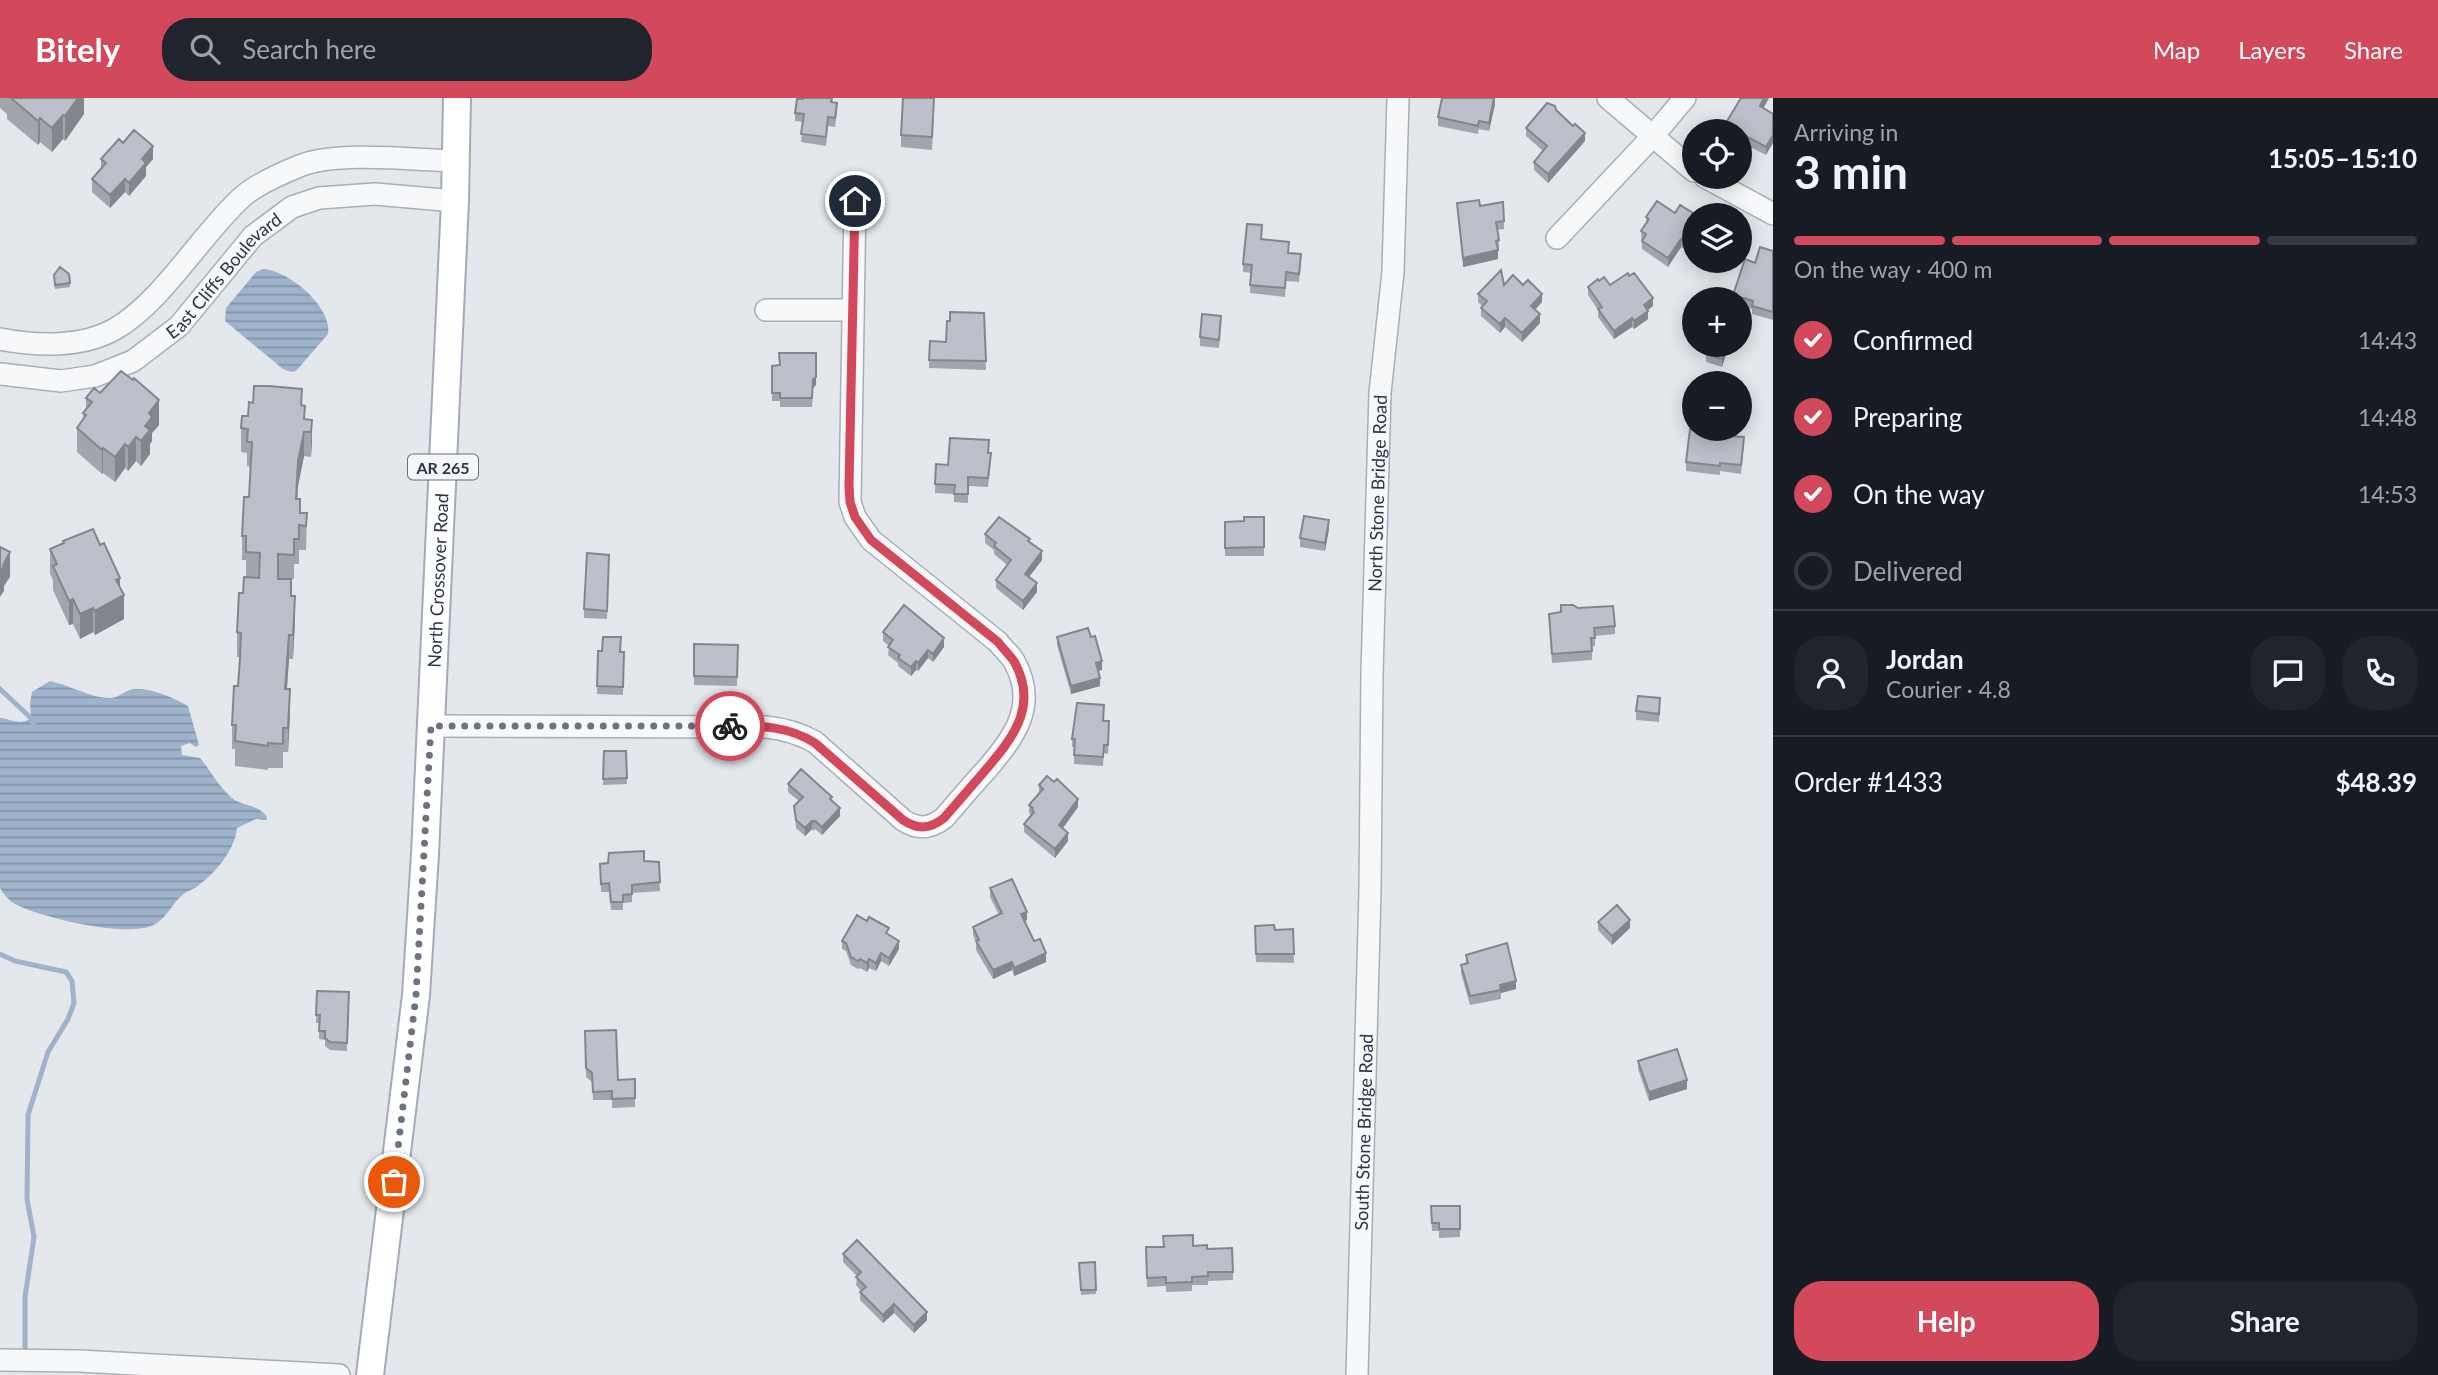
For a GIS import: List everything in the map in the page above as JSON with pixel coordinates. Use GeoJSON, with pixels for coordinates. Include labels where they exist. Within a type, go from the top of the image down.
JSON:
{"type":"FeatureCollection","features":[{"type":"Feature","properties":{"kind":"main road","name":"North Crossover Road"},"geometry":{"type":"LineString","coordinates":[[370,1375],[408,1072],[420,937],[456,201],[457,98]]}},
{"type":"Feature","properties":{"kind":"street","name":"North Stone Bridge Road"},"geometry":{"type":"LineString","coordinates":[[1370,890],[1372,673],[1380,393],[1393,272],[1398,98]]}},
{"type":"Feature","properties":{"kind":"street"},"geometry":{"type":"LineString","coordinates":[[1608,98],[1682,161]]}},
{"type":"Feature","properties":{"kind":"street"},"geometry":{"type":"LineString","coordinates":[[1557,238],[1685,98]]}},
{"type":"Feature","properties":{"kind":"street","name":"East Cliffs Boulevard"},"geometry":{"type":"LineString","coordinates":[[0,339],[51,344],[89,340],[116,329],[150,301],[243,196],[304,164],[350,158],[456,161]]}},
{"type":"Feature","properties":{"kind":"street"},"geometry":{"type":"LineString","coordinates":[[1727,189],[1773,214]]}},
{"type":"Feature","properties":{"kind":"street","name":"East Cliffs Boulevard"},"geometry":{"type":"LineString","coordinates":[[0,374],[61,381],[95,376],[133,361],[179,326],[253,236],[292,207],[319,198],[374,194],[456,201]]}},
{"type":"Feature","properties":{"kind":"street"},"geometry":{"type":"LineString","coordinates":[[431,726],[783,728],[799,733],[815,743],[903,820],[913,827],[924,828],[935,825],[944,818],[1006,746],[1017,730],[1023,710],[1024,687],[1015,662],[998,642],[871,540],[855,517],[850,502],[855,201]]}},
{"type":"Feature","properties":{"kind":"street"},"geometry":{"type":"LineString","coordinates":[[766,310],[853,310]]}},
{"type":"Feature","properties":{"kind":"street","name":"South Stone Bridge Road"},"geometry":{"type":"LineString","coordinates":[[1357,1375],[1370,890]]}},
{"type":"Feature","properties":{"kind":"street"},"geometry":{"type":"LineString","coordinates":[[0,1360],[79,1361],[339,1375]]}},
{"type":"Feature","properties":{"kind":"water"},"geometry":{"type":"Polygon","coordinates":[[[263,269],[284,276],[307,292],[328,323],[328,334],[296,371],[283,369],[225,321],[226,308],[256,272],[263,269]]]}},
{"type":"Feature","properties":{"kind":"water"},"geometry":{"type":"Polygon","coordinates":[[[50,681],[88,694],[113,698],[130,690],[144,689],[168,696],[188,706],[199,745],[196,747],[190,743],[181,746],[182,755],[200,758],[232,798],[260,810],[267,817],[266,820],[256,819],[237,828],[233,844],[218,867],[205,880],[180,897],[161,920],[151,926],[139,929],[104,928],[65,921],[16,904],[0,888],[0,718],[20,722],[31,718],[32,692],[50,681]]]}},
{"type":"Feature","properties":{"kind":"building"},"geometry":{"type":"Polygon","coordinates":[[[11,98],[78,98],[52,128],[40,118],[38,121],[11,98]]]}},
{"type":"Feature","properties":{"kind":"building"},"geometry":{"type":"Polygon","coordinates":[[[832,98],[831,102],[837,103],[835,118],[828,117],[826,137],[801,134],[804,114],[795,113],[797,99],[832,98]]]}},
{"type":"Feature","properties":{"kind":"building"},"geometry":{"type":"Polygon","coordinates":[[[903,98],[934,98],[932,137],[901,135],[903,98]]]}},
{"type":"Feature","properties":{"kind":"building"},"geometry":{"type":"Polygon","coordinates":[[[1442,98],[1494,98],[1489,123],[1479,121],[1478,126],[1438,117],[1442,98]]]}},
{"type":"Feature","properties":{"kind":"building"},"geometry":{"type":"Polygon","coordinates":[[[1741,98],[1764,98],[1760,106],[1773,114],[1773,135],[1766,147],[1752,139],[1752,119],[1728,119],[1741,98]]]}},
{"type":"Feature","properties":{"kind":"building"},"geometry":{"type":"Polygon","coordinates":[[[1547,103],[1555,106],[1573,126],[1575,124],[1585,133],[1548,174],[1534,162],[1547,146],[1526,128],[1547,103]]]}},
{"type":"Feature","properties":{"kind":"building"},"geometry":{"type":"Polygon","coordinates":[[[134,130],[153,146],[142,159],[146,163],[129,183],[125,179],[110,195],[92,179],[106,163],[101,159],[119,139],[123,143],[134,130]]]}},
{"type":"Feature","properties":{"kind":"building"},"geometry":{"type":"Polygon","coordinates":[[[1479,200],[1480,206],[1503,202],[1504,221],[1496,222],[1498,250],[1463,258],[1457,203],[1479,200]]]}},
{"type":"Feature","properties":{"kind":"building"},"geometry":{"type":"Polygon","coordinates":[[[1657,201],[1675,213],[1680,205],[1682,206],[1682,240],[1668,258],[1642,241],[1646,234],[1641,231],[1649,219],[1646,217],[1657,201]]]}},
{"type":"Feature","properties":{"kind":"building"},"geometry":{"type":"Polygon","coordinates":[[[1247,224],[1262,225],[1261,239],[1289,242],[1288,253],[1301,254],[1299,274],[1286,272],[1285,288],[1250,285],[1252,265],[1243,264],[1247,224]]]}},
{"type":"Feature","properties":{"kind":"building"},"geometry":{"type":"Polygon","coordinates":[[[1760,247],[1773,251],[1773,312],[1752,306],[1752,287],[1736,287],[1740,273],[1752,273],[1752,262],[1755,263],[1760,247]]]}},
{"type":"Feature","properties":{"kind":"building"},"geometry":{"type":"Polygon","coordinates":[[[60,267],[69,274],[70,283],[55,285],[54,275],[60,267]]]}},
{"type":"Feature","properties":{"kind":"building"},"geometry":{"type":"Polygon","coordinates":[[[1501,270],[1504,285],[1513,275],[1523,285],[1528,280],[1542,294],[1531,306],[1540,314],[1522,333],[1505,318],[1500,324],[1481,308],[1487,301],[1478,294],[1501,270]]]}},
{"type":"Feature","properties":{"kind":"building"},"geometry":{"type":"Polygon","coordinates":[[[1628,273],[1629,276],[1634,273],[1653,298],[1644,305],[1648,311],[1614,331],[1598,309],[1602,307],[1588,287],[1604,277],[1610,285],[1628,273]]]}},
{"type":"Feature","properties":{"kind":"building"},"geometry":{"type":"Polygon","coordinates":[[[950,312],[984,313],[986,361],[929,360],[930,341],[946,342],[950,312]]]}},
{"type":"Feature","properties":{"kind":"building"},"geometry":{"type":"Polygon","coordinates":[[[1202,314],[1221,316],[1219,340],[1200,337],[1202,314]]]}},
{"type":"Feature","properties":{"kind":"building"},"geometry":{"type":"Polygon","coordinates":[[[779,353],[816,353],[816,377],[813,379],[812,398],[780,398],[780,393],[772,393],[772,366],[780,365],[779,353]]]}},
{"type":"Feature","properties":{"kind":"building"},"geometry":{"type":"Polygon","coordinates":[[[121,371],[133,380],[134,378],[159,400],[149,413],[152,417],[145,426],[150,430],[141,441],[136,437],[128,447],[125,444],[115,457],[103,448],[102,450],[77,428],[86,415],[83,413],[92,402],[86,398],[94,388],[100,393],[121,371]]]}},
{"type":"Feature","properties":{"kind":"building"},"geometry":{"type":"Polygon","coordinates":[[[254,386],[302,389],[304,419],[312,420],[311,432],[304,432],[298,461],[296,499],[300,499],[300,513],[307,513],[306,526],[299,525],[299,539],[294,539],[294,555],[278,554],[278,579],[291,579],[291,596],[295,596],[293,635],[289,635],[285,689],[290,689],[288,728],[283,728],[283,744],[268,743],[268,746],[235,741],[236,725],[232,725],[234,686],[238,686],[240,658],[241,633],[237,632],[239,593],[243,593],[244,577],[259,578],[260,553],[246,552],[246,536],[242,536],[244,497],[249,497],[252,442],[247,442],[248,429],[241,428],[242,416],[248,416],[249,402],[253,403],[254,386]]]}},
{"type":"Feature","properties":{"kind":"building"},"geometry":{"type":"Polygon","coordinates":[[[950,438],[989,440],[988,453],[991,453],[988,478],[968,477],[968,494],[954,494],[955,485],[935,484],[936,464],[948,465],[950,438]]]}},
{"type":"Feature","properties":{"kind":"building"},"geometry":{"type":"Polygon","coordinates":[[[1689,441],[1744,441],[1741,465],[1720,463],[1720,466],[1686,462],[1689,441]]]}},
{"type":"Feature","properties":{"kind":"building"},"geometry":{"type":"Polygon","coordinates":[[[1304,516],[1329,520],[1325,543],[1300,538],[1304,516]]]}},
{"type":"Feature","properties":{"kind":"building"},"geometry":{"type":"Polygon","coordinates":[[[999,517],[1042,551],[1025,574],[1037,583],[1023,601],[996,580],[1011,560],[994,546],[996,543],[985,534],[999,517]]]}},
{"type":"Feature","properties":{"kind":"building"},"geometry":{"type":"Polygon","coordinates":[[[1244,517],[1264,517],[1264,547],[1225,548],[1225,522],[1244,521],[1244,517]]]}},
{"type":"Feature","properties":{"kind":"building"},"geometry":{"type":"Polygon","coordinates":[[[93,529],[100,545],[104,543],[120,578],[116,580],[124,595],[95,611],[93,608],[80,614],[73,599],[69,601],[53,566],[57,564],[50,549],[93,529]]]}},
{"type":"Feature","properties":{"kind":"building"},"geometry":{"type":"Polygon","coordinates":[[[0,547],[10,552],[0,573],[0,547]]]}},
{"type":"Feature","properties":{"kind":"building"},"geometry":{"type":"Polygon","coordinates":[[[587,553],[609,555],[607,611],[584,609],[587,553]]]}},
{"type":"Feature","properties":{"kind":"building"},"geometry":{"type":"Polygon","coordinates":[[[904,605],[944,638],[933,654],[928,650],[918,663],[916,661],[911,667],[888,647],[893,640],[883,632],[904,605]]]}},
{"type":"Feature","properties":{"kind":"building"},"geometry":{"type":"Polygon","coordinates":[[[1561,605],[1578,608],[1613,606],[1615,626],[1594,628],[1595,638],[1591,638],[1592,651],[1552,654],[1549,614],[1561,612],[1561,605]]]}},
{"type":"Feature","properties":{"kind":"building"},"geometry":{"type":"Polygon","coordinates":[[[1088,628],[1091,637],[1095,636],[1102,661],[1096,663],[1100,678],[1071,686],[1057,637],[1088,628]]]}},
{"type":"Feature","properties":{"kind":"building"},"geometry":{"type":"Polygon","coordinates":[[[603,637],[621,637],[620,652],[624,652],[623,687],[597,686],[598,651],[602,651],[603,637]]]}},
{"type":"Feature","properties":{"kind":"building"},"geometry":{"type":"Polygon","coordinates":[[[694,644],[738,645],[737,677],[694,676],[694,644]]]}},
{"type":"Feature","properties":{"kind":"building"},"geometry":{"type":"Polygon","coordinates":[[[1638,696],[1660,698],[1659,714],[1636,711],[1638,696]]]}},
{"type":"Feature","properties":{"kind":"building"},"geometry":{"type":"Polygon","coordinates":[[[1077,703],[1104,705],[1103,721],[1109,721],[1108,745],[1104,745],[1103,757],[1074,755],[1075,739],[1072,739],[1077,703]]]}},
{"type":"Feature","properties":{"kind":"building"},"geometry":{"type":"Polygon","coordinates":[[[604,751],[626,751],[627,778],[603,779],[604,751]]]}},
{"type":"Feature","properties":{"kind":"building"},"geometry":{"type":"Polygon","coordinates":[[[801,769],[832,797],[830,799],[840,808],[822,827],[812,821],[805,828],[796,820],[794,806],[803,797],[788,784],[801,769]]]}},
{"type":"Feature","properties":{"kind":"building"},"geometry":{"type":"Polygon","coordinates":[[[1047,776],[1054,782],[1057,779],[1078,799],[1059,825],[1068,833],[1055,849],[1024,824],[1034,812],[1029,805],[1043,789],[1039,785],[1047,776]]]}},
{"type":"Feature","properties":{"kind":"building"},"geometry":{"type":"Polygon","coordinates":[[[644,851],[644,861],[659,862],[660,882],[632,885],[632,894],[623,895],[623,902],[611,902],[609,883],[601,884],[600,864],[608,863],[609,853],[644,851]]]}},
{"type":"Feature","properties":{"kind":"building"},"geometry":{"type":"Polygon","coordinates":[[[1012,879],[1027,912],[1021,914],[1034,941],[1040,939],[1046,953],[1014,968],[1012,962],[993,970],[976,941],[979,940],[973,927],[1002,913],[990,888],[1012,879]]]}},
{"type":"Feature","properties":{"kind":"building"},"geometry":{"type":"Polygon","coordinates":[[[1617,905],[1630,920],[1612,936],[1598,922],[1617,905]]]}},
{"type":"Feature","properties":{"kind":"building"},"geometry":{"type":"Polygon","coordinates":[[[857,915],[867,921],[869,917],[889,928],[886,933],[899,941],[889,958],[881,953],[876,963],[869,959],[867,963],[851,957],[846,943],[842,941],[857,915]]]}},
{"type":"Feature","properties":{"kind":"building"},"geometry":{"type":"Polygon","coordinates":[[[1274,925],[1275,930],[1293,929],[1294,954],[1256,954],[1255,926],[1274,925]]]}},
{"type":"Feature","properties":{"kind":"building"},"geometry":{"type":"Polygon","coordinates":[[[1507,943],[1516,981],[1500,985],[1501,990],[1470,996],[1461,965],[1468,963],[1466,955],[1507,943]]]}},
{"type":"Feature","properties":{"kind":"building"},"geometry":{"type":"Polygon","coordinates":[[[317,991],[349,992],[347,1043],[330,1042],[325,1038],[325,1031],[319,1031],[320,1015],[316,1015],[317,991]]]}},
{"type":"Feature","properties":{"kind":"building"},"geometry":{"type":"Polygon","coordinates":[[[616,1030],[618,1080],[635,1079],[635,1098],[612,1099],[612,1091],[593,1092],[592,1073],[586,1068],[585,1031],[616,1030]]]}},
{"type":"Feature","properties":{"kind":"building"},"geometry":{"type":"Polygon","coordinates":[[[1677,1049],[1687,1080],[1649,1092],[1638,1061],[1677,1049]]]}},
{"type":"Feature","properties":{"kind":"building"},"geometry":{"type":"Polygon","coordinates":[[[1431,1206],[1460,1206],[1460,1229],[1439,1229],[1439,1223],[1432,1223],[1431,1206]]]}},
{"type":"Feature","properties":{"kind":"building"},"geometry":{"type":"Polygon","coordinates":[[[1193,1235],[1193,1246],[1207,1245],[1207,1249],[1232,1248],[1233,1272],[1208,1272],[1208,1276],[1192,1277],[1192,1282],[1166,1283],[1166,1277],[1147,1278],[1146,1247],[1164,1247],[1163,1236],[1193,1235]]]}},
{"type":"Feature","properties":{"kind":"building"},"geometry":{"type":"Polygon","coordinates":[[[857,1240],[927,1312],[914,1325],[894,1304],[883,1315],[860,1292],[866,1287],[856,1277],[861,1272],[843,1254],[857,1240]]]}},
{"type":"Feature","properties":{"kind":"building"},"geometry":{"type":"Polygon","coordinates":[[[1095,1262],[1096,1290],[1081,1290],[1079,1263],[1095,1262]]]}},
{"type":"Feature","properties":{"kind":"waterway"},"geometry":{"type":"LineString","coordinates":[[0,689],[34,724]]}},
{"type":"Feature","properties":{"kind":"waterway"},"geometry":{"type":"LineString","coordinates":[[0,954],[15,961],[66,972],[72,981],[74,1003],[68,1019],[48,1052],[28,1115],[27,1199],[34,1237],[25,1297],[25,1355]]}},
{"type":"Feature","properties":{"kind":"way so far"},"geometry":{"type":"LineString","coordinates":[[394,1182],[416,995],[431,726],[730,726]]}},
{"type":"Feature","properties":{"kind":"route"},"geometry":{"type":"LineString","coordinates":[[730,726],[783,728],[799,733],[815,743],[903,820],[913,827],[924,828],[935,825],[944,818],[1006,746],[1017,730],[1023,710],[1024,687],[1015,662],[998,642],[871,540],[855,517],[850,502],[855,201]]}}]}
